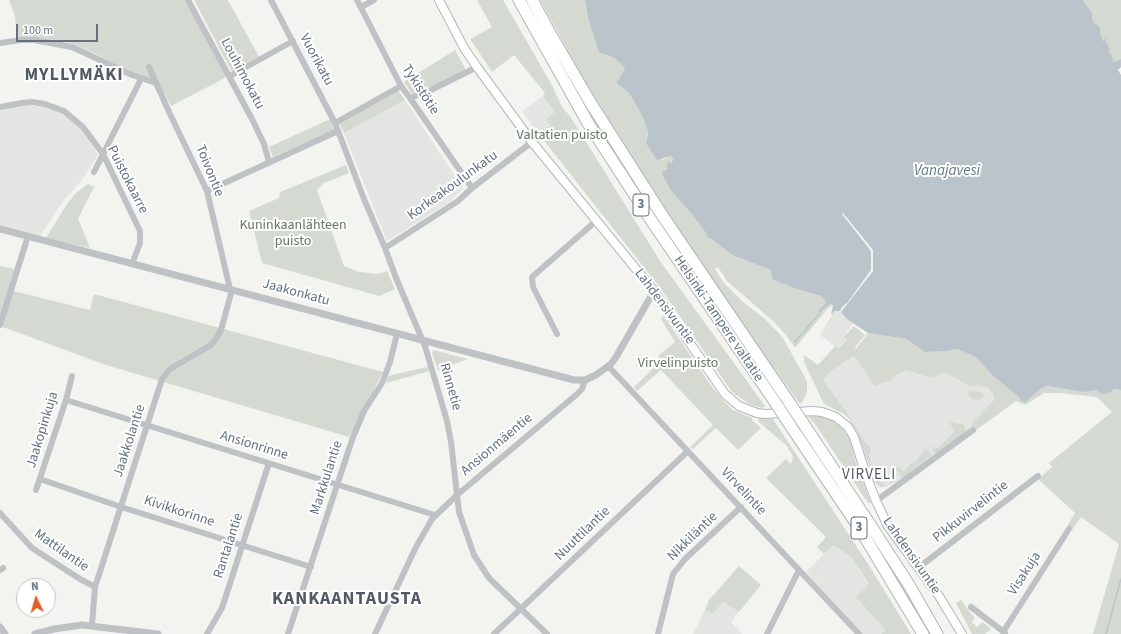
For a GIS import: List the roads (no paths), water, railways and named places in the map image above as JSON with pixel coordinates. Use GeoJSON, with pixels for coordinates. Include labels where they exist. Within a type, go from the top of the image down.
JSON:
{"type":"FeatureCollection","features":[{"type":"Feature","properties":{"kind":"highway","name":"Helsinki-Tampere valtatie"},"geometry":{"type":"LineString","coordinates":[[519,0],[588,123],[651,220],[860,529],[924,634]]}},
{"type":"Feature","properties":{"kind":"highway","name":"Helsinki-Tampere valtatie"},"geometry":{"type":"LineString","coordinates":[[532,0],[590,102],[662,215],[870,523],[937,634]]}},
{"type":"Feature","properties":{"kind":"main road","name":"Lahdensivuntie"},"geometry":{"type":"LineString","coordinates":[[439,0],[464,48],[477,67],[532,142],[654,291],[725,394],[739,406],[757,413],[766,414],[821,410],[842,422],[851,432],[876,501],[888,526],[939,596],[962,634]]}},
{"type":"Feature","properties":{"kind":"street","name":"Louhimokatu"},"geometry":{"type":"LineString","coordinates":[[188,0],[252,119],[264,144],[269,162]]}},
{"type":"Feature","properties":{"kind":"street","name":"Vuorikatu"},"geometry":{"type":"LineString","coordinates":[[271,0],[338,131]]}},
{"type":"Feature","properties":{"kind":"street","name":"Tykistötie"},"geometry":{"type":"LineString","coordinates":[[357,0],[401,86],[472,188]]}},
{"type":"Feature","properties":{"kind":"street"},"geometry":{"type":"LineString","coordinates":[[361,7],[374,0]]}},
{"type":"Feature","properties":{"kind":"street"},"geometry":{"type":"LineString","coordinates":[[0,43],[34,40],[67,46],[93,56],[141,79],[156,83]]}},
{"type":"Feature","properties":{"kind":"street"},"geometry":{"type":"LineString","coordinates":[[230,76],[293,41]]}},
{"type":"Feature","properties":{"kind":"street","name":"Toivontie"},"geometry":{"type":"LineString","coordinates":[[149,67],[207,191],[231,290]]}},
{"type":"Feature","properties":{"kind":"street"},"geometry":{"type":"LineString","coordinates":[[410,98],[432,90],[477,67]]}},
{"type":"Feature","properties":{"kind":"street"},"geometry":{"type":"LineString","coordinates":[[94,172],[141,79]]}},
{"type":"Feature","properties":{"kind":"street"},"geometry":{"type":"LineString","coordinates":[[335,123],[401,86]]}},
{"type":"Feature","properties":{"kind":"street","name":"Puistokaarre"},"geometry":{"type":"LineString","coordinates":[[0,108],[17,103],[32,102],[55,107],[71,116],[83,127],[103,154],[140,231],[140,244],[132,264]]}},
{"type":"Feature","properties":{"kind":"street"},"geometry":{"type":"LineString","coordinates":[[207,191],[338,131]]}},
{"type":"Feature","properties":{"kind":"street","name":"Rinnetie"},"geometry":{"type":"LineString","coordinates":[[338,131],[432,367],[447,421],[451,442],[459,512],[474,555],[489,578],[547,634]]}},
{"type":"Feature","properties":{"kind":"street","name":"Korkeakoulunkatu"},"geometry":{"type":"LineString","coordinates":[[385,248],[458,201],[472,188],[532,142]]}},
{"type":"Feature","properties":{"kind":"street"},"geometry":{"type":"LineString","coordinates":[[557,334],[533,287],[532,276],[596,221]]}},
{"type":"Feature","properties":{"kind":"street","name":"Jaakonkatu"},"geometry":{"type":"LineString","coordinates":[[0,229],[558,376],[574,380],[585,380]]}},
{"type":"Feature","properties":{"kind":"street"},"geometry":{"type":"LineString","coordinates":[[0,324],[28,236]]}},
{"type":"Feature","properties":{"kind":"street","name":"Jaakkolantie"},"geometry":{"type":"LineString","coordinates":[[92,626],[95,587],[162,379],[170,369],[211,345],[215,340],[221,330],[231,290]]}},
{"type":"Feature","properties":{"kind":"street","name":"Ansionmäentie"},"geometry":{"type":"LineString","coordinates":[[375,634],[416,547],[435,515],[576,395],[582,389],[585,380],[608,367],[616,357],[654,291]]}},
{"type":"Feature","properties":{"kind":"street","name":"Markkulantie"},"geometry":{"type":"LineString","coordinates":[[288,634],[353,438],[364,411],[382,382],[390,362],[397,334]]}},
{"type":"Feature","properties":{"kind":"street","name":"Virvelintie"},"geometry":{"type":"LineString","coordinates":[[608,367],[859,634]]}},
{"type":"Feature","properties":{"kind":"street","name":"Jaakopinkuja"},"geometry":{"type":"LineString","coordinates":[[36,490],[66,400],[72,376]]}},
{"type":"Feature","properties":{"kind":"street","name":"Ansionrinne"},"geometry":{"type":"LineString","coordinates":[[66,400],[435,515]]}},
{"type":"Feature","properties":{"kind":"street"},"geometry":{"type":"LineString","coordinates":[[876,501],[973,430]]}},
{"type":"Feature","properties":{"kind":"street","name":"Nuuttilantie"},"geometry":{"type":"LineString","coordinates":[[494,634],[688,451]]}},
{"type":"Feature","properties":{"kind":"street","name":"Rantalantie"},"geometry":{"type":"LineString","coordinates":[[207,634],[222,608],[269,463]]}},
{"type":"Feature","properties":{"kind":"street","name":"Pikkuvirvelintie"},"geometry":{"type":"LineString","coordinates":[[918,568],[1038,476]]}},
{"type":"Feature","properties":{"kind":"street","name":"Kivikkorinne"},"geometry":{"type":"LineString","coordinates":[[40,479],[121,507],[311,567]]}},
{"type":"Feature","properties":{"kind":"street","name":"Nikkiläntie"},"geometry":{"type":"LineString","coordinates":[[658,634],[673,574],[686,559],[741,507]]}},
{"type":"Feature","properties":{"kind":"street","name":"Mattilantie"},"geometry":{"type":"LineString","coordinates":[[0,513],[32,548],[95,587]]}},
{"type":"Feature","properties":{"kind":"street","name":"Visakuja"},"geometry":{"type":"LineString","coordinates":[[1004,633],[1069,529]]}},
{"type":"Feature","properties":{"kind":"street"},"geometry":{"type":"LineString","coordinates":[[766,634],[799,570]]}},
{"type":"Feature","properties":{"kind":"street"},"geometry":{"type":"LineString","coordinates":[[971,607],[1004,633]]}},
{"type":"Feature","properties":{"kind":"street"},"geometry":{"type":"LineString","coordinates":[[35,634],[72,626],[92,626],[158,634]]}},
{"type":"Feature","properties":{"kind":"street"},"geometry":{"type":"LineString","coordinates":[[0,627],[5,634]]}},
{"type":"Feature","properties":{"kind":"water","name":"Vanajavesi"},"geometry":{"type":"Polygon","coordinates":[[[585,0],[1083,0],[1092,13],[1093,22],[1100,27],[1101,35],[1104,42],[1104,38],[1105,39],[1110,50],[1109,52],[1112,56],[1113,62],[1121,59],[1121,67],[1118,70],[1121,75],[1121,390],[1115,389],[1104,394],[1096,390],[1084,392],[1048,386],[1042,388],[1025,402],[1020,401],[1020,398],[992,375],[977,358],[958,349],[925,352],[906,339],[868,333],[848,320],[840,311],[834,311],[831,314],[832,304],[827,306],[819,314],[819,310],[826,303],[821,296],[796,289],[772,279],[771,270],[732,255],[713,240],[708,238],[691,213],[670,189],[662,174],[663,171],[667,169],[667,163],[672,162],[673,159],[671,156],[657,160],[646,143],[648,132],[639,110],[629,93],[616,83],[625,69],[614,58],[599,52],[588,18],[585,0]]]}},
{"type":"Feature","properties":{"kind":"waterway"},"geometry":{"type":"LineString","coordinates":[[795,342],[819,314]]}},
{"type":"Feature","properties":{"kind":"waterway"},"geometry":{"type":"LineString","coordinates":[[1106,634],[1121,579]]}},
{"type":"Feature","properties":{"kind":"district","name":"MYLLYMÄKI"},"geometry":{"type":"Point","coordinates":[74,76]}},
{"type":"Feature","properties":{"kind":"district","name":"VIRVELI"},"geometry":{"type":"Point","coordinates":[869,476]}},
{"type":"Feature","properties":{"kind":"district","name":"KANKAANTAUSTA"},"geometry":{"type":"Point","coordinates":[347,600]}},
{"type":"Feature","properties":{"kind":"park label","name":"Valtatien puisto"},"geometry":{"type":"Point","coordinates":[562,136]}},
{"type":"Feature","properties":{"kind":"park label","name":"Kuninkaanlähteen puisto"},"geometry":{"type":"Point","coordinates":[293,234]}},
{"type":"Feature","properties":{"kind":"park label","name":"Virvelinpuisto"},"geometry":{"type":"Point","coordinates":[678,364]}}]}
